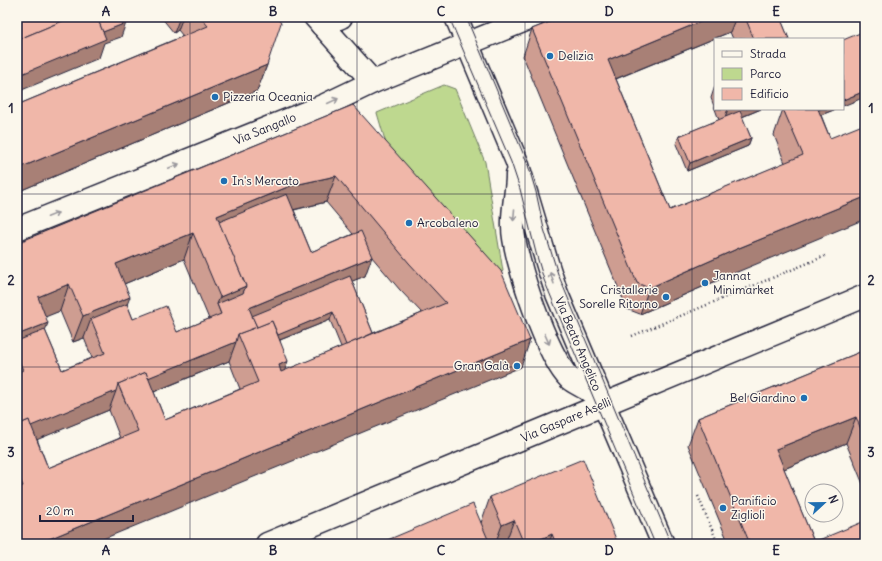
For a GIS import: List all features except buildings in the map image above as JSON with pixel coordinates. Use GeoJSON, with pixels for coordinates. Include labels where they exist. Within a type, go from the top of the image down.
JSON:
{"type":"FeatureCollection","features":[{"type":"Feature","properties":{"kind":"street","name":"Via Beato Angelico"},"geometry":{"type":"LineString","coordinates":[[456,17],[517,162],[557,294],[663,544]]}},
{"type":"Feature","properties":{"kind":"street","name":"Via Sangallo"},"geometry":{"type":"LineString","coordinates":[[17,229],[324,105],[373,82],[533,17]]}},
{"type":"Feature","properties":{"kind":"street"},"geometry":{"type":"LineString","coordinates":[[326,20],[373,82]]}},
{"type":"Feature","properties":{"kind":"street","name":"Via Gaspare Aselli"},"geometry":{"type":"LineString","coordinates":[[267,544],[865,296]]}},
{"type":"Feature","properties":{"kind":"path"},"geometry":{"type":"LineString","coordinates":[[632,336],[825,256]]}},
{"type":"Feature","properties":{"kind":"path"},"geometry":{"type":"LineString","coordinates":[[698,496],[718,544]]}},
{"type":"Feature","properties":{"kind":"green space"},"geometry":{"type":"Polygon","coordinates":[[[444,85],[455,89],[485,162],[503,271],[497,276],[392,164],[377,113],[444,85]]]}},
{"type":"Feature","properties":{"kind":"tram line"},"geometry":{"type":"LineString","coordinates":[[449,17],[511,162],[520,189],[544,280],[655,544]]}},
{"type":"Feature","properties":{"kind":"tram line"},"geometry":{"type":"LineString","coordinates":[[466,17],[528,165],[536,192],[544,229],[558,274],[671,544]]}},
{"type":"Feature","properties":{"kind":"place","name":"Delizia"},"geometry":{"type":"Point","coordinates":[550,56]}},
{"type":"Feature","properties":{"kind":"place","name":"Pizzeria Oceania"},"geometry":{"type":"Point","coordinates":[215,97]}},
{"type":"Feature","properties":{"kind":"place","name":"In's Mercato"},"geometry":{"type":"Point","coordinates":[224,181]}},
{"type":"Feature","properties":{"kind":"place","name":"Arcobaleno"},"geometry":{"type":"Point","coordinates":[409,223]}},
{"type":"Feature","properties":{"kind":"place","name":"Jannat Minimarket"},"geometry":{"type":"Point","coordinates":[705,283]}},
{"type":"Feature","properties":{"kind":"place","name":"Cristallerie Sorelle Ritorno"},"geometry":{"type":"Point","coordinates":[666,297]}},
{"type":"Feature","properties":{"kind":"place","name":"Gran Galà"},"geometry":{"type":"Point","coordinates":[517,366]}},
{"type":"Feature","properties":{"kind":"place","name":"Bel Giardino"},"geometry":{"type":"Point","coordinates":[804,398]}},
{"type":"Feature","properties":{"kind":"place","name":"Panificio Ziglioli"},"geometry":{"type":"Point","coordinates":[723,508]}}]}
